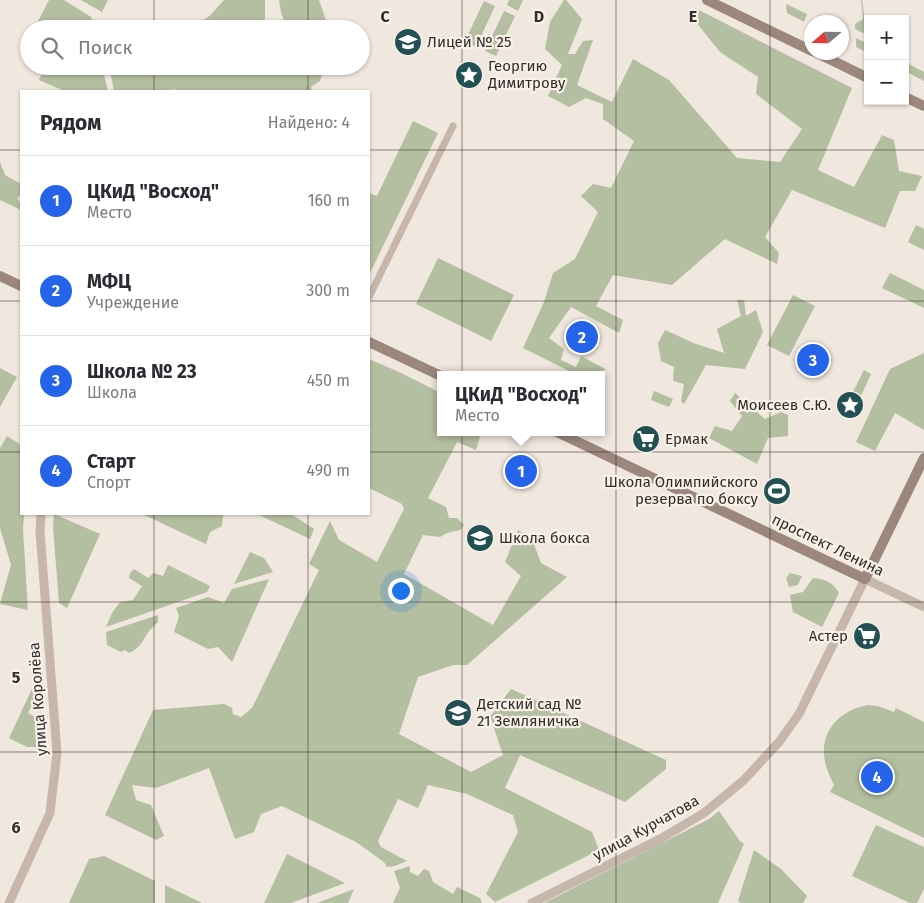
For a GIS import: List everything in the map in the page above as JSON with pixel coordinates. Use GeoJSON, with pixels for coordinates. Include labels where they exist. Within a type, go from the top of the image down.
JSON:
{"type":"FeatureCollection","features":[{"type":"Feature","properties":{"kind":"main road"},"geometry":{"type":"LineString","coordinates":[[707,0],[804,48]]}},
{"type":"Feature","properties":{"kind":"main road"},"geometry":{"type":"LineString","coordinates":[[830,60],[864,76]]}},
{"type":"Feature","properties":{"kind":"main road"},"geometry":{"type":"LineString","coordinates":[[909,98],[924,106]]}},
{"type":"Feature","properties":{"kind":"main road"},"geometry":{"type":"LineString","coordinates":[[0,276],[20,286]]}},
{"type":"Feature","properties":{"kind":"main road"},"geometry":{"type":"LineString","coordinates":[[370,342],[437,374]]}},
{"type":"Feature","properties":{"kind":"main road","name":"проспект Ленина"},"geometry":{"type":"LineString","coordinates":[[565,436],[865,579]]}},
{"type":"Feature","properties":{"kind":"main road"},"geometry":{"type":"LineString","coordinates":[[865,579],[924,458]]}},
{"type":"Feature","properties":{"kind":"street"},"geometry":{"type":"LineString","coordinates":[[370,295],[453,126]]}},
{"type":"Feature","properties":{"kind":"street","name":"улица Королёва"},"geometry":{"type":"LineString","coordinates":[[9,903],[50,813],[57,753],[40,531],[41,515]]}},
{"type":"Feature","properties":{"kind":"street","name":"проспект Ленина"},"geometry":{"type":"LineString","coordinates":[[865,579],[924,607]]}},
{"type":"Feature","properties":{"kind":"street","name":"улица Курчатова"},"geometry":{"type":"LineString","coordinates":[[532,903],[660,839],[704,813],[744,780],[779,742],[799,714],[865,579]]}},
{"type":"Feature","properties":{"kind":"green space"},"geometry":{"type":"Polygon","coordinates":[[[49,0],[64,0],[91,17],[92,20],[39,20],[49,0]]]}},
{"type":"Feature","properties":{"kind":"green space"},"geometry":{"type":"Polygon","coordinates":[[[81,0],[108,0],[102,12],[81,0]]]}},
{"type":"Feature","properties":{"kind":"green space"},"geometry":{"type":"Polygon","coordinates":[[[224,0],[265,0],[265,20],[202,20],[224,0]]]}},
{"type":"Feature","properties":{"kind":"green space"},"geometry":{"type":"Polygon","coordinates":[[[279,0],[319,0],[326,20],[284,20],[279,0]]]}},
{"type":"Feature","properties":{"kind":"green space"},"geometry":{"type":"Polygon","coordinates":[[[509,0],[523,0],[518,11],[507,5],[509,0]]]}},
{"type":"Feature","properties":{"kind":"green space"},"geometry":{"type":"Polygon","coordinates":[[[564,0],[566,0],[582,19],[568,54],[575,54],[583,41],[593,40],[577,85],[612,102],[633,59],[669,80],[737,158],[780,162],[802,129],[756,94],[758,77],[720,52],[691,16],[695,8],[852,88],[818,170],[854,187],[882,135],[894,140],[899,171],[922,176],[915,191],[900,191],[885,228],[792,190],[765,237],[779,253],[777,264],[725,239],[672,285],[613,275],[596,306],[623,320],[619,333],[571,307],[549,338],[564,349],[561,360],[576,367],[581,356],[605,369],[604,371],[569,371],[523,348],[544,302],[553,273],[575,259],[598,212],[581,196],[593,184],[611,188],[634,141],[603,119],[603,104],[586,98],[569,107],[548,96],[562,65],[545,49],[550,22],[564,0]]]}},
{"type":"Feature","properties":{"kind":"green space"},"geometry":{"type":"Polygon","coordinates":[[[861,0],[864,15],[864,34],[855,29],[855,24],[863,19],[861,0]]]}},
{"type":"Feature","properties":{"kind":"green space"},"geometry":{"type":"Polygon","coordinates":[[[484,1],[495,6],[476,47],[465,41],[484,1]]]}},
{"type":"Feature","properties":{"kind":"green space"},"geometry":{"type":"Polygon","coordinates":[[[786,4],[807,14],[804,15],[804,22],[787,13],[786,4]]]}},
{"type":"Feature","properties":{"kind":"green space"},"geometry":{"type":"Polygon","coordinates":[[[504,11],[515,16],[496,56],[485,51],[504,11]]]}},
{"type":"Feature","properties":{"kind":"green space"},"geometry":{"type":"Polygon","coordinates":[[[856,38],[864,42],[864,51],[856,47],[856,38]]]}},
{"type":"Feature","properties":{"kind":"green space"},"geometry":{"type":"Polygon","coordinates":[[[909,64],[924,72],[924,81],[909,73],[909,64]]]}},
{"type":"Feature","properties":{"kind":"green space"},"geometry":{"type":"Polygon","coordinates":[[[41,75],[104,75],[108,90],[62,90],[39,80],[41,75]]]}},
{"type":"Feature","properties":{"kind":"green space"},"geometry":{"type":"Polygon","coordinates":[[[111,75],[322,75],[320,81],[311,87],[312,90],[114,90],[111,75]]]}},
{"type":"Feature","properties":{"kind":"green space"},"geometry":{"type":"Polygon","coordinates":[[[413,121],[438,133],[370,273],[370,193],[377,196],[413,121]]]}},
{"type":"Feature","properties":{"kind":"green space"},"geometry":{"type":"Polygon","coordinates":[[[0,162],[5,175],[20,182],[20,196],[17,198],[20,203],[20,210],[0,200],[0,162]]]}},
{"type":"Feature","properties":{"kind":"green space"},"geometry":{"type":"Polygon","coordinates":[[[916,225],[924,229],[924,250],[908,242],[916,225]]]}},
{"type":"Feature","properties":{"kind":"green space"},"geometry":{"type":"Polygon","coordinates":[[[438,258],[514,295],[491,341],[416,304],[438,258]]]}},
{"type":"Feature","properties":{"kind":"green space"},"geometry":{"type":"Polygon","coordinates":[[[890,273],[924,290],[924,308],[882,288],[890,273]]]}},
{"type":"Feature","properties":{"kind":"green space"},"geometry":{"type":"Polygon","coordinates":[[[793,295],[815,306],[789,356],[767,345],[793,295]]]}},
{"type":"Feature","properties":{"kind":"green space"},"geometry":{"type":"Polygon","coordinates":[[[737,300],[744,300],[746,316],[756,310],[763,332],[745,369],[706,365],[684,404],[681,401],[684,384],[673,381],[674,367],[661,361],[658,343],[665,330],[696,344],[724,353],[717,329],[741,316],[737,300]]]}},
{"type":"Feature","properties":{"kind":"green space"},"geometry":{"type":"Polygon","coordinates":[[[924,353],[924,430],[895,413],[875,451],[856,442],[890,369],[924,353]]]}},
{"type":"Feature","properties":{"kind":"green space"},"geometry":{"type":"Polygon","coordinates":[[[370,359],[437,391],[437,436],[480,436],[476,450],[457,442],[428,498],[446,507],[449,518],[457,518],[464,525],[460,530],[440,537],[423,535],[404,574],[493,625],[521,576],[505,562],[518,530],[532,539],[541,563],[567,577],[467,665],[453,665],[418,677],[399,734],[471,772],[503,755],[490,716],[511,689],[666,760],[666,769],[625,802],[520,755],[505,788],[592,832],[599,850],[495,902],[486,894],[518,832],[513,815],[467,794],[428,785],[418,808],[398,799],[378,841],[381,847],[407,861],[387,867],[384,862],[356,842],[282,806],[261,814],[254,832],[235,839],[209,768],[156,788],[132,785],[136,800],[151,805],[164,836],[156,840],[105,815],[153,710],[224,704],[232,708],[233,714],[241,717],[252,708],[319,570],[309,564],[330,521],[339,540],[377,562],[404,509],[402,504],[370,488],[370,359]]]}},
{"type":"Feature","properties":{"kind":"green space"},"geometry":{"type":"Polygon","coordinates":[[[0,368],[17,377],[0,407],[0,368]]]}},
{"type":"Feature","properties":{"kind":"green space"},"geometry":{"type":"Polygon","coordinates":[[[864,370],[871,374],[860,398],[852,394],[864,370]]]}},
{"type":"Feature","properties":{"kind":"green space"},"geometry":{"type":"Polygon","coordinates":[[[654,391],[673,399],[669,407],[651,400],[654,391]]]}},
{"type":"Feature","properties":{"kind":"green space"},"geometry":{"type":"Polygon","coordinates":[[[735,393],[765,419],[781,412],[788,415],[788,436],[768,438],[757,464],[709,438],[715,426],[732,431],[742,416],[730,401],[735,393]]]}},
{"type":"Feature","properties":{"kind":"green space"},"geometry":{"type":"Polygon","coordinates":[[[7,436],[20,444],[20,515],[24,515],[23,529],[28,610],[0,604],[11,565],[0,528],[0,448],[7,436]]]}},
{"type":"Feature","properties":{"kind":"green space"},"geometry":{"type":"Polygon","coordinates":[[[54,515],[56,515],[100,534],[67,608],[59,603],[53,527],[54,515]]]}},
{"type":"Feature","properties":{"kind":"green space"},"geometry":{"type":"Polygon","coordinates":[[[144,515],[223,515],[222,526],[210,532],[206,544],[144,515]]]}},
{"type":"Feature","properties":{"kind":"green space"},"geometry":{"type":"Polygon","coordinates":[[[259,515],[293,515],[314,529],[310,539],[259,515]]]}},
{"type":"Feature","properties":{"kind":"green space"},"geometry":{"type":"Polygon","coordinates":[[[250,552],[264,558],[273,572],[234,584],[250,552]]]}},
{"type":"Feature","properties":{"kind":"green space"},"geometry":{"type":"Polygon","coordinates":[[[168,565],[210,586],[207,592],[106,627],[112,613],[120,602],[133,600],[142,586],[129,578],[130,573],[134,569],[148,578],[154,573],[163,576],[168,565]]]}},
{"type":"Feature","properties":{"kind":"green space"},"geometry":{"type":"Polygon","coordinates":[[[790,573],[802,576],[798,585],[789,587],[786,578],[790,573]]]}},
{"type":"Feature","properties":{"kind":"green space"},"geometry":{"type":"Polygon","coordinates":[[[813,578],[828,582],[839,593],[822,627],[793,612],[790,595],[803,592],[813,578]]]}},
{"type":"Feature","properties":{"kind":"green space"},"geometry":{"type":"Polygon","coordinates":[[[269,579],[232,662],[218,647],[208,649],[174,632],[179,616],[176,608],[208,597],[224,603],[232,589],[269,579]]]}},
{"type":"Feature","properties":{"kind":"green space"},"geometry":{"type":"Polygon","coordinates":[[[158,615],[158,622],[133,651],[129,653],[125,650],[121,652],[107,645],[106,632],[158,615]]]}},
{"type":"Feature","properties":{"kind":"green space"},"geometry":{"type":"Polygon","coordinates":[[[32,689],[38,692],[28,713],[40,720],[41,747],[27,747],[9,738],[32,689]]]}},
{"type":"Feature","properties":{"kind":"green space"},"geometry":{"type":"Polygon","coordinates":[[[868,705],[878,706],[894,712],[896,708],[924,722],[924,838],[830,792],[834,785],[824,755],[824,745],[830,728],[843,715],[868,705]]]}},
{"type":"Feature","properties":{"kind":"green space"},"geometry":{"type":"Polygon","coordinates":[[[719,811],[744,844],[718,903],[544,903],[709,819],[719,811]]]}},
{"type":"Feature","properties":{"kind":"green space"},"geometry":{"type":"Polygon","coordinates":[[[876,825],[924,847],[924,889],[917,903],[910,903],[852,876],[876,825]]]}},
{"type":"Feature","properties":{"kind":"green space"},"geometry":{"type":"Polygon","coordinates":[[[754,850],[781,869],[807,896],[803,903],[741,903],[738,901],[754,850]]]}},
{"type":"Feature","properties":{"kind":"green space"},"geometry":{"type":"Polygon","coordinates":[[[287,854],[345,883],[291,903],[264,903],[287,854]]]}},
{"type":"Feature","properties":{"kind":"green space"},"geometry":{"type":"Polygon","coordinates":[[[104,856],[155,881],[155,903],[69,903],[89,859],[104,856]]]}},
{"type":"Feature","properties":{"kind":"green space"},"geometry":{"type":"Polygon","coordinates":[[[410,866],[410,872],[418,876],[424,869],[429,871],[433,882],[453,894],[457,887],[480,898],[482,903],[393,903],[400,888],[394,871],[410,866]]]}},
{"type":"Feature","properties":{"kind":"green space"},"geometry":{"type":"Polygon","coordinates":[[[165,885],[202,903],[165,903],[165,885]]]}},
{"type":"Feature","properties":{"kind":"green space"},"geometry":{"type":"Polygon","coordinates":[[[354,889],[348,903],[317,903],[354,889]]]}},
{"type":"Feature","properties":{"kind":"place","name":"Лицей № 25"},"geometry":{"type":"Point","coordinates":[408,42]}},
{"type":"Feature","properties":{"kind":"place","name":"Георгию Димитрову"},"geometry":{"type":"Point","coordinates":[469,75]}},
{"type":"Feature","properties":{"kind":"place","name":"МФЦ"},"geometry":{"type":"Point","coordinates":[582,337]}},
{"type":"Feature","properties":{"kind":"place","name":"Школа № 23"},"geometry":{"type":"Point","coordinates":[813,360]}},
{"type":"Feature","properties":{"kind":"place","name":"Моисеев С.Ю."},"geometry":{"type":"Point","coordinates":[850,405]}},
{"type":"Feature","properties":{"kind":"place","name":"Ермак"},"geometry":{"type":"Point","coordinates":[646,439]}},
{"type":"Feature","properties":{"kind":"place","name":"ЦКиД \"Восход\""},"geometry":{"type":"Point","coordinates":[521,471]}},
{"type":"Feature","properties":{"kind":"place","name":"Школа Олимпийского резерва по боксу"},"geometry":{"type":"Point","coordinates":[777,491]}},
{"type":"Feature","properties":{"kind":"place","name":"Школа бокса"},"geometry":{"type":"Point","coordinates":[480,538]}},
{"type":"Feature","properties":{"kind":"place","name":"Астер"},"geometry":{"type":"Point","coordinates":[867,636]}},
{"type":"Feature","properties":{"kind":"place","name":"Детский сад № 21 Земляничка"},"geometry":{"type":"Point","coordinates":[458,713]}},
{"type":"Feature","properties":{"kind":"place","name":"Старт"},"geometry":{"type":"Point","coordinates":[877,777]}}]}
